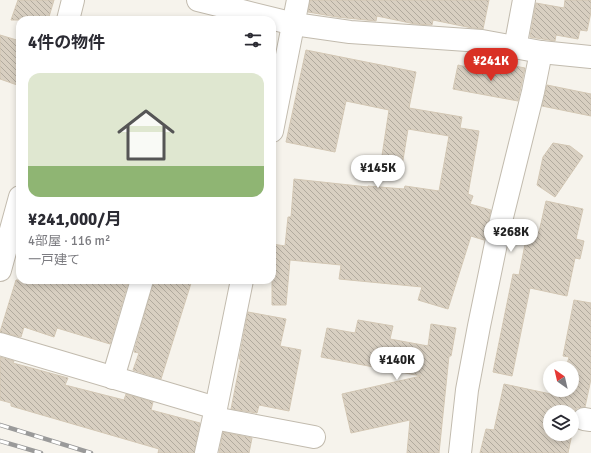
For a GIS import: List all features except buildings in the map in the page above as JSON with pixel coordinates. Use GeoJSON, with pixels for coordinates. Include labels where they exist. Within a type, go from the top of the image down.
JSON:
{"type":"FeatureCollection","features":[{"type":"Feature","properties":{"kind":"street"},"geometry":{"type":"LineString","coordinates":[[69,16],[73,0]]}},
{"type":"Feature","properties":{"kind":"street"},"geometry":{"type":"LineString","coordinates":[[198,0],[220,13],[240,16]]}},
{"type":"Feature","properties":{"kind":"street"},"geometry":{"type":"LineString","coordinates":[[276,112],[298,0]]}},
{"type":"Feature","properties":{"kind":"street"},"geometry":{"type":"LineString","coordinates":[[515,48],[524,0]]}},
{"type":"Feature","properties":{"kind":"street"},"geometry":{"type":"LineString","coordinates":[[276,21],[350,32],[482,41],[541,52],[591,57]]}},
{"type":"Feature","properties":{"kind":"street"},"geometry":{"type":"LineString","coordinates":[[460,453],[467,390],[480,319],[499,229],[533,92],[541,52]]}},
{"type":"Feature","properties":{"kind":"street"},"geometry":{"type":"LineString","coordinates":[[0,270],[16,212]]}},
{"type":"Feature","properties":{"kind":"street"},"geometry":{"type":"LineString","coordinates":[[113,378],[141,284]]}},
{"type":"Feature","properties":{"kind":"street"},"geometry":{"type":"LineString","coordinates":[[206,453],[241,284]]}},
{"type":"Feature","properties":{"kind":"street"},"geometry":{"type":"LineString","coordinates":[[0,344],[113,378],[215,413],[314,438]]}},
{"type":"Feature","properties":{"kind":"railway"},"geometry":{"type":"LineString","coordinates":[[0,425],[91,453]]}},
{"type":"Feature","properties":{"kind":"railway"},"geometry":{"type":"LineString","coordinates":[[0,441],[41,453]]}}]}
